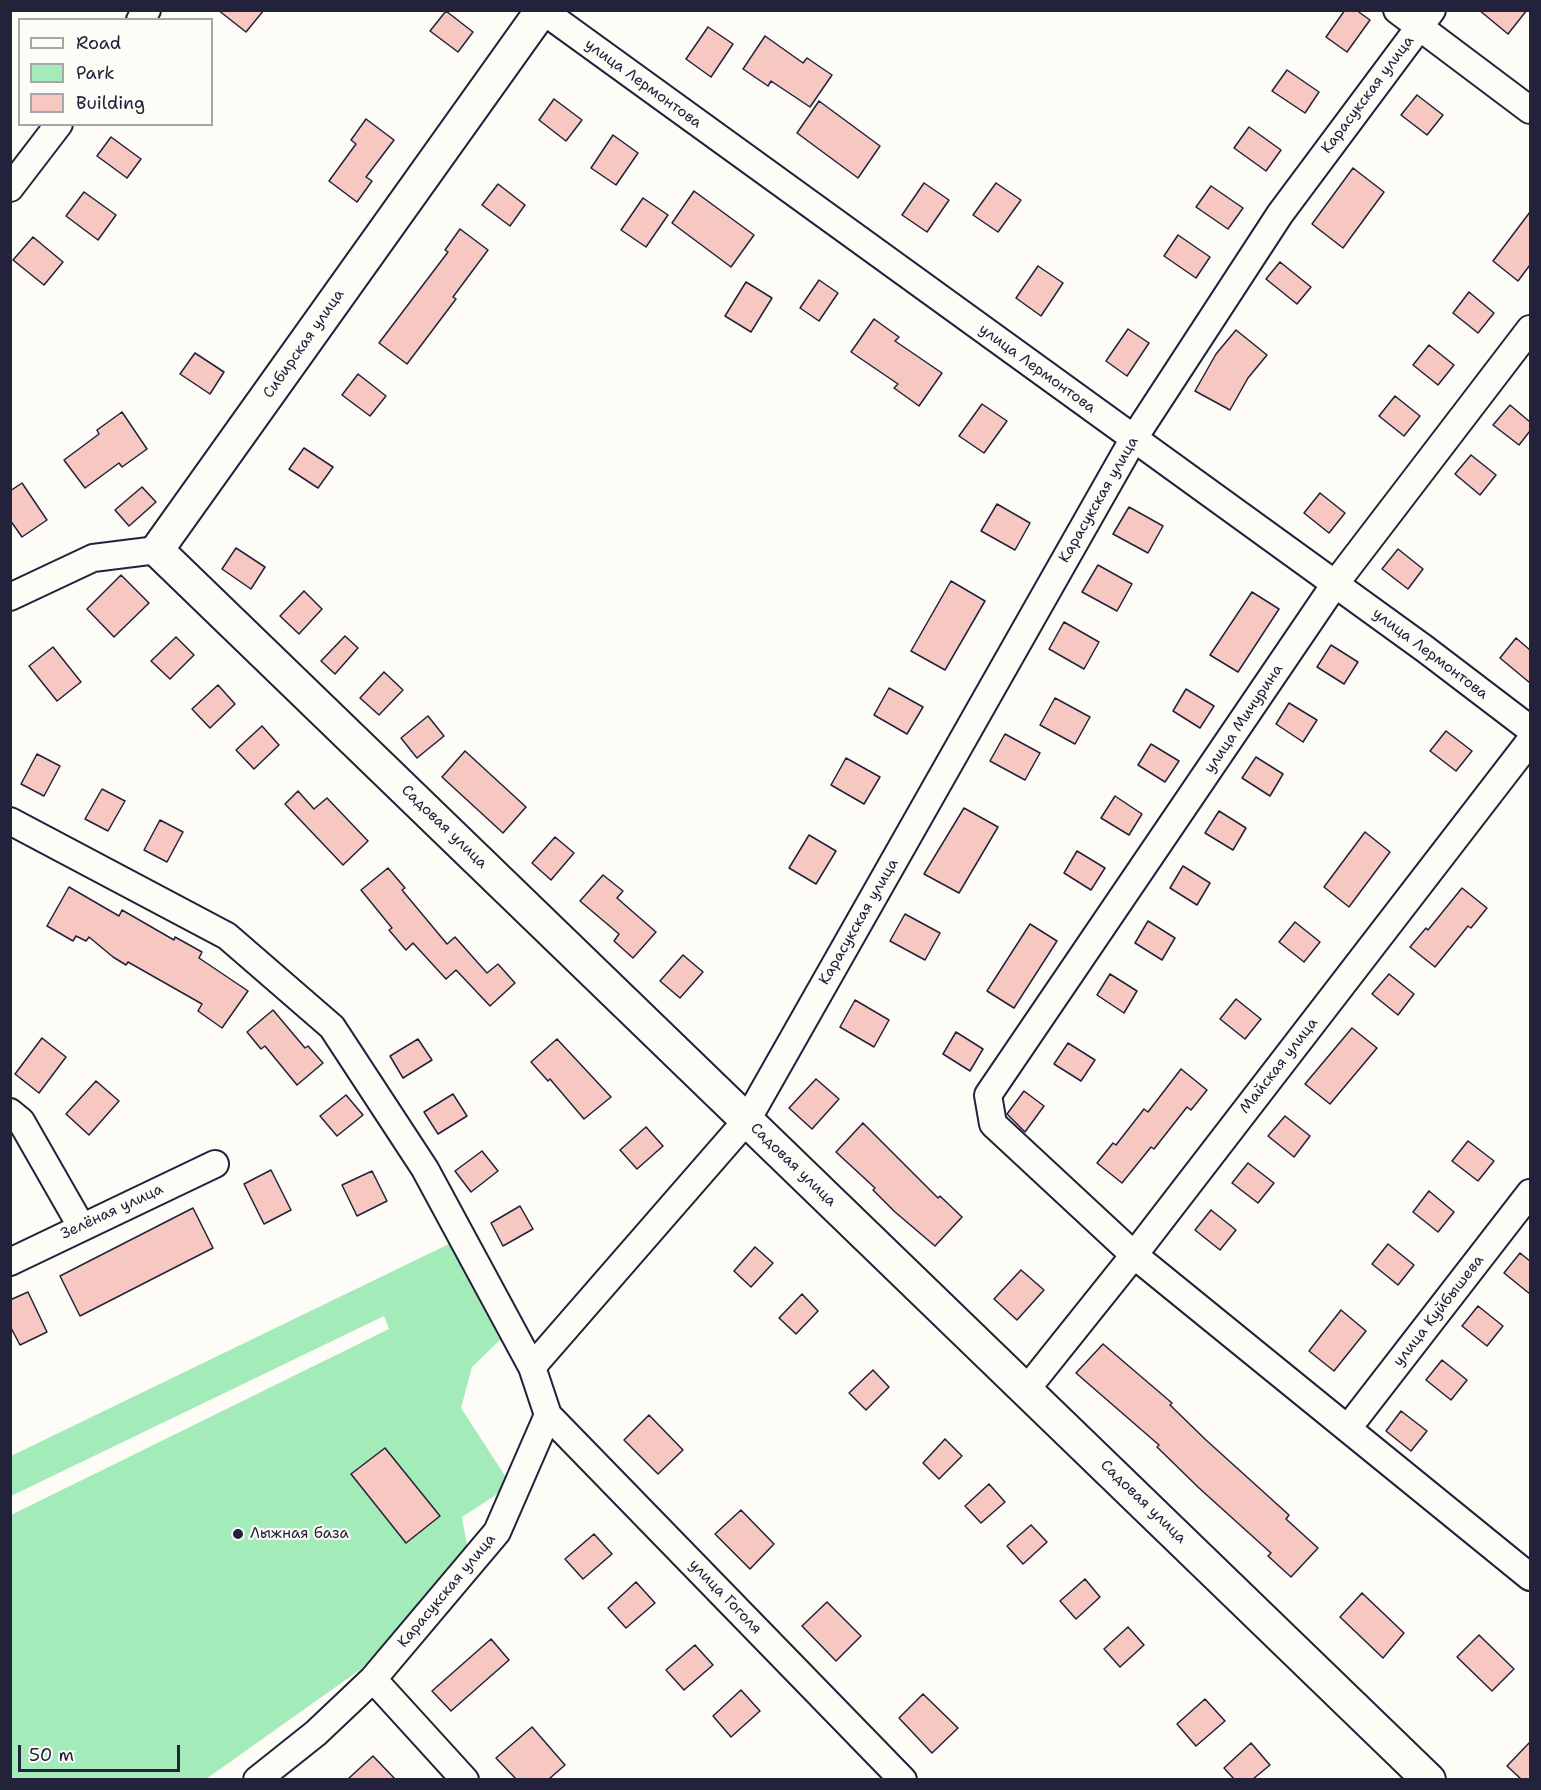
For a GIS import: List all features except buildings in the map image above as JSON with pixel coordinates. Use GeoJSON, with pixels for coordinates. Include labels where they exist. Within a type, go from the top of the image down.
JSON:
{"type":"FeatureCollection","features":[{"type":"Feature","properties":{"kind":"street","name":"улица Лермонтова"},"geometry":{"type":"LineString","coordinates":[[542,10],[1335,584],[1530,729]]}},
{"type":"Feature","properties":{"kind":"street","name":"Сибирская улица"},"geometry":{"type":"LineString","coordinates":[[158,550],[542,10]]}},
{"type":"Feature","properties":{"kind":"street"},"geometry":{"type":"LineString","coordinates":[[1397,10],[1426,19],[1530,110]]}},
{"type":"Feature","properties":{"kind":"street","name":"Карасукская улица"},"geometry":{"type":"LineString","coordinates":[[532,1367],[747,1120],[1134,438],[1280,214],[1426,19]]}},
{"type":"Feature","properties":{"kind":"street"},"geometry":{"type":"LineString","coordinates":[[10,188],[57,126]]}},
{"type":"Feature","properties":{"kind":"street","name":"улица Мичурина"},"geometry":{"type":"LineString","coordinates":[[1134,1255],[993,1124],[988,1095],[1335,584],[1530,329]]}},
{"type":"Feature","properties":{"kind":"street"},"geometry":{"type":"LineString","coordinates":[[10,597],[93,558],[158,550]]}},
{"type":"Feature","properties":{"kind":"street","name":"Садовая улица"},"geometry":{"type":"LineString","coordinates":[[158,550],[1429,1779]]}},
{"type":"Feature","properties":{"kind":"street","name":"Майская улица"},"geometry":{"type":"LineString","coordinates":[[1026,1390],[1134,1255],[1530,741]]}},
{"type":"Feature","properties":{"kind":"street"},"geometry":{"type":"LineString","coordinates":[[10,821],[227,936],[332,1027],[425,1169],[532,1367],[548,1414]]}},
{"type":"Feature","properties":{"kind":"street"},"geometry":{"type":"LineString","coordinates":[[10,1112],[21,1121],[81,1226]]}},
{"type":"Feature","properties":{"kind":"street","name":"Зелёная улица"},"geometry":{"type":"LineString","coordinates":[[10,1262],[81,1226],[215,1164]]}},
{"type":"Feature","properties":{"kind":"street","name":"улица Куйбышева"},"geometry":{"type":"LineString","coordinates":[[1348,1428],[1530,1193]]}},
{"type":"Feature","properties":{"kind":"street"},"geometry":{"type":"LineString","coordinates":[[1134,1255],[1530,1577]]}},
{"type":"Feature","properties":{"kind":"street","name":"Карасукская улица"},"geometry":{"type":"LineString","coordinates":[[257,1779],[316,1733],[373,1680],[497,1532],[548,1414]]}},
{"type":"Feature","properties":{"kind":"street","name":"улица Гоголя"},"geometry":{"type":"LineString","coordinates":[[548,1414],[903,1779]]}},
{"type":"Feature","properties":{"kind":"street"},"geometry":{"type":"LineString","coordinates":[[373,1680],[465,1779]]}},
{"type":"Feature","properties":{"kind":"green space","name":"Лыжная база"},"geometry":{"type":"Polygon","coordinates":[[[449,1244],[500,1340],[472,1367],[461,1408],[511,1485],[462,1517],[468,1552],[361,1669],[206,1779],[11,1779],[11,1515],[389,1329],[384,1316],[11,1496],[11,1456],[449,1244]]]}},
{"type":"Feature","properties":{"kind":"place","name":"Лыжная база"},"geometry":{"type":"Point","coordinates":[238,1534]}}]}
